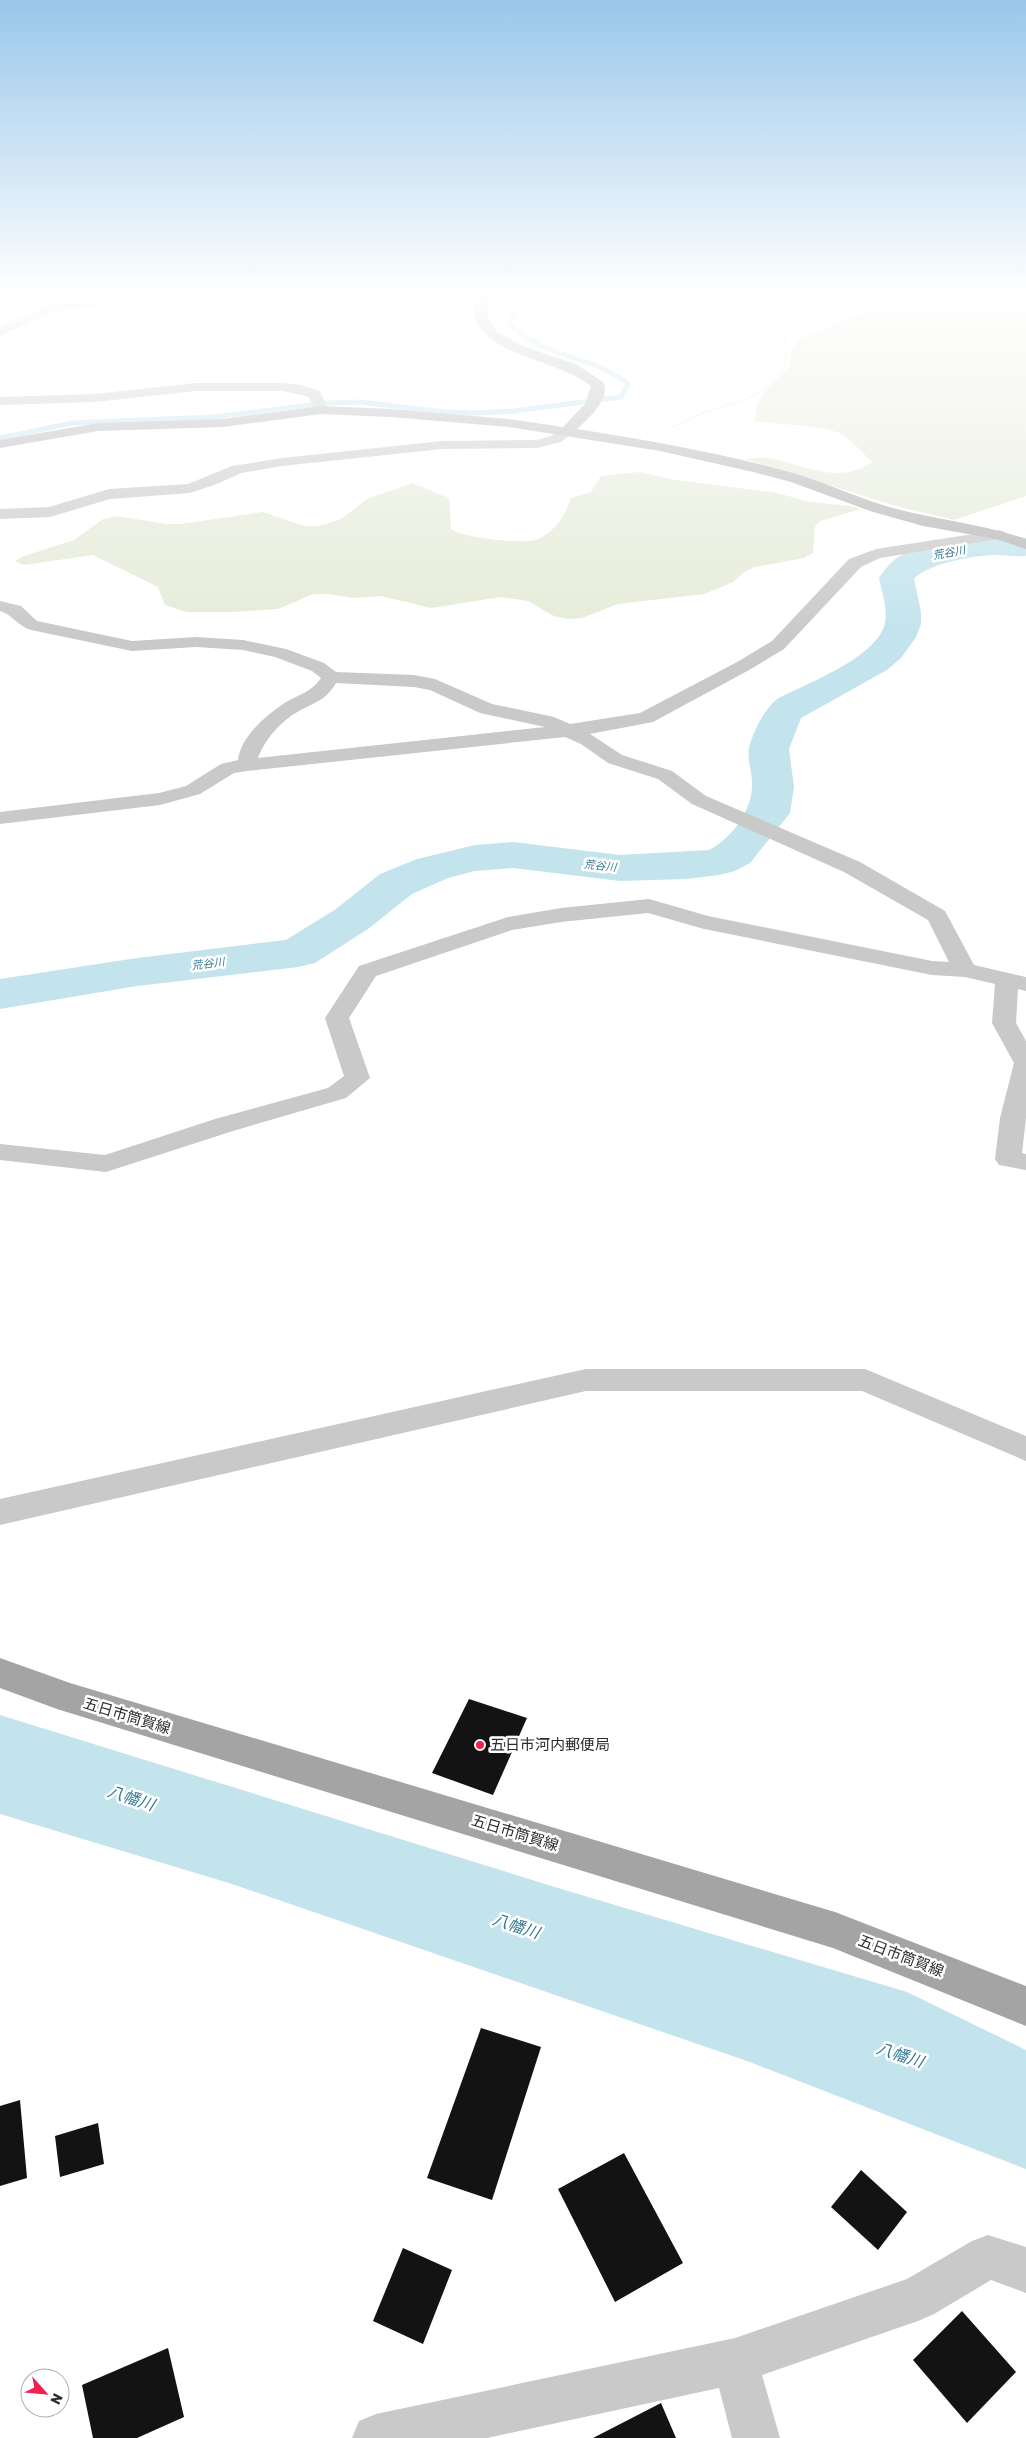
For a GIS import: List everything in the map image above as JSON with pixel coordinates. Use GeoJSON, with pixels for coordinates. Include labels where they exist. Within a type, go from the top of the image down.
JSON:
{"type":"FeatureCollection","features":[{"type":"Feature","properties":{"kind":"main road","name":"五日市筒賀線"},"geometry":{"type":"LineString","coordinates":[[0,1673],[70,1698],[834,1930],[1026,2006]]}},
{"type":"Feature","properties":{"kind":"street"},"geometry":{"type":"LineString","coordinates":[[0,444],[98,427],[223,423],[292,411]]}},
{"type":"Feature","properties":{"kind":"street"},"geometry":{"type":"LineString","coordinates":[[368,411],[509,423],[629,442],[755,468],[796,479],[876,508],[923,521],[999,535],[1026,544]]}},
{"type":"Feature","properties":{"kind":"street"},"geometry":{"type":"LineString","coordinates":[[0,514],[50,512],[109,494],[190,488],[212,481],[237,469],[282,462],[442,445],[537,444],[556,439],[587,411]]}},
{"type":"Feature","properties":{"kind":"street"},"geometry":{"type":"LineString","coordinates":[[0,818],[160,799],[193,790],[228,768],[247,765],[600,728],[646,718],[746,665],[778,645],[855,563],[876,554],[999,535]]}},
{"type":"Feature","properties":{"kind":"street"},"geometry":{"type":"LineString","coordinates":[[0,606],[15,610],[31,625],[132,646],[196,642],[243,645],[280,653],[318,667],[331,677],[414,681],[435,685],[487,709],[547,721],[588,740],[615,759],[665,775],[699,800],[746,823],[852,867],[937,916],[965,970]]}},
{"type":"Feature","properties":{"kind":"street"},"geometry":{"type":"LineString","coordinates":[[247,765],[256,737],[290,708],[321,692],[331,677]]}},
{"type":"Feature","properties":{"kind":"street"},"geometry":{"type":"LineString","coordinates":[[0,1152],[106,1164],[224,1125],[337,1093],[357,1078],[337,1018],[367,971],[508,924],[561,915],[648,906],[714,924],[932,968],[965,970],[1020,981],[1004,1023],[1026,1063],[1013,1118],[1008,1159],[1026,1162]]}},
{"type":"Feature","properties":{"kind":"street"},"geometry":{"type":"LineString","coordinates":[[0,1512],[586,1380],[865,1380],[1026,1449]]}},
{"type":"Feature","properties":{"kind":"street"},"geometry":{"type":"LineString","coordinates":[[376,2438],[735,2361],[918,2298],[988,2257],[1026,2270]]}},
{"type":"Feature","properties":{"kind":"street"},"geometry":{"type":"LineString","coordinates":[[735,2361],[756,2438]]}},
{"type":"Feature","properties":{"kind":"path"},"geometry":{"type":"LineString","coordinates":[[629,442],[654,430],[678,425],[691,417],[709,411]]}},
{"type":"Feature","properties":{"kind":"green space"},"geometry":{"type":"Polygon","coordinates":[[[1026,411],[1026,496],[954,520],[896,506],[745,459],[768,458],[834,473],[859,469],[872,462],[843,435],[814,427],[755,421],[756,412],[1026,411]]]}},
{"type":"Feature","properties":{"kind":"green space"},"geometry":{"type":"Polygon","coordinates":[[[640,472],[675,480],[777,493],[810,502],[851,506],[861,509],[821,521],[815,526],[813,553],[804,558],[755,567],[746,571],[733,582],[704,594],[618,604],[582,618],[568,619],[554,616],[528,601],[501,597],[431,608],[381,596],[353,598],[313,594],[278,609],[187,612],[165,605],[158,587],[93,555],[24,565],[15,561],[24,556],[74,540],[103,519],[117,516],[166,524],[180,524],[263,512],[304,526],[319,526],[341,519],[367,499],[412,483],[449,498],[451,529],[481,538],[531,541],[550,532],[563,516],[571,498],[591,492],[601,476],[640,472]]]}},
{"type":"Feature","properties":{"kind":"water","name":"八幡川"},"geometry":{"type":"Polygon","coordinates":[[[0,1715],[558,1888],[907,1992],[1026,2050],[1026,2169],[747,2061],[232,1884],[0,1814],[0,1715]]]}},
{"type":"Feature","properties":{"kind":"building"},"geometry":{"type":"Polygon","coordinates":[[[469,1699],[527,1718],[493,1795],[432,1773],[469,1699]]]}},
{"type":"Feature","properties":{"kind":"building"},"geometry":{"type":"Polygon","coordinates":[[[481,2028],[541,2047],[492,2200],[427,2178],[481,2028]]]}},
{"type":"Feature","properties":{"kind":"building"},"geometry":{"type":"Polygon","coordinates":[[[20,2100],[27,2178],[0,2186],[0,2106],[20,2100]]]}},
{"type":"Feature","properties":{"kind":"building"},"geometry":{"type":"Polygon","coordinates":[[[98,2123],[104,2164],[60,2177],[55,2136],[98,2123]]]}},
{"type":"Feature","properties":{"kind":"building"},"geometry":{"type":"Polygon","coordinates":[[[624,2153],[683,2263],[615,2302],[558,2189],[624,2153]]]}},
{"type":"Feature","properties":{"kind":"building"},"geometry":{"type":"Polygon","coordinates":[[[861,2170],[907,2212],[878,2250],[831,2207],[861,2170]]]}},
{"type":"Feature","properties":{"kind":"building"},"geometry":{"type":"Polygon","coordinates":[[[403,2248],[452,2270],[423,2344],[373,2321],[403,2248]]]}},
{"type":"Feature","properties":{"kind":"building"},"geometry":{"type":"Polygon","coordinates":[[[962,2311],[1016,2372],[967,2423],[913,2360],[962,2311]]]}},
{"type":"Feature","properties":{"kind":"building"},"geometry":{"type":"Polygon","coordinates":[[[168,2348],[184,2417],[137,2438],[93,2438],[82,2385],[168,2348]]]}},
{"type":"Feature","properties":{"kind":"building"},"geometry":{"type":"Polygon","coordinates":[[[661,2403],[676,2438],[593,2438],[661,2403]]]}},
{"type":"Feature","properties":{"kind":"waterway"},"geometry":{"type":"LineString","coordinates":[[0,438],[72,423],[213,417],[263,411]]}},
{"type":"Feature","properties":{"kind":"waterway"},"geometry":{"type":"LineString","coordinates":[[435,411],[477,413],[516,411]]}},
{"type":"Feature","properties":{"kind":"waterway","name":"荒谷川"},"geometry":{"type":"LineString","coordinates":[[0,994],[137,972],[298,953],[352,919],[396,884],[433,868],[475,858],[513,855],[620,868],[686,866],[719,862],[735,854],[769,813],[773,787],[769,749],[784,713],[791,707],[838,683],[873,662],[888,650],[898,637],[903,624],[903,612],[896,578],[907,566],[931,556],[993,545],[1024,547]]}},
{"type":"Feature","properties":{"kind":"place","name":"五日市河内郵便局"},"geometry":{"type":"Point","coordinates":[480,1745]}}]}
